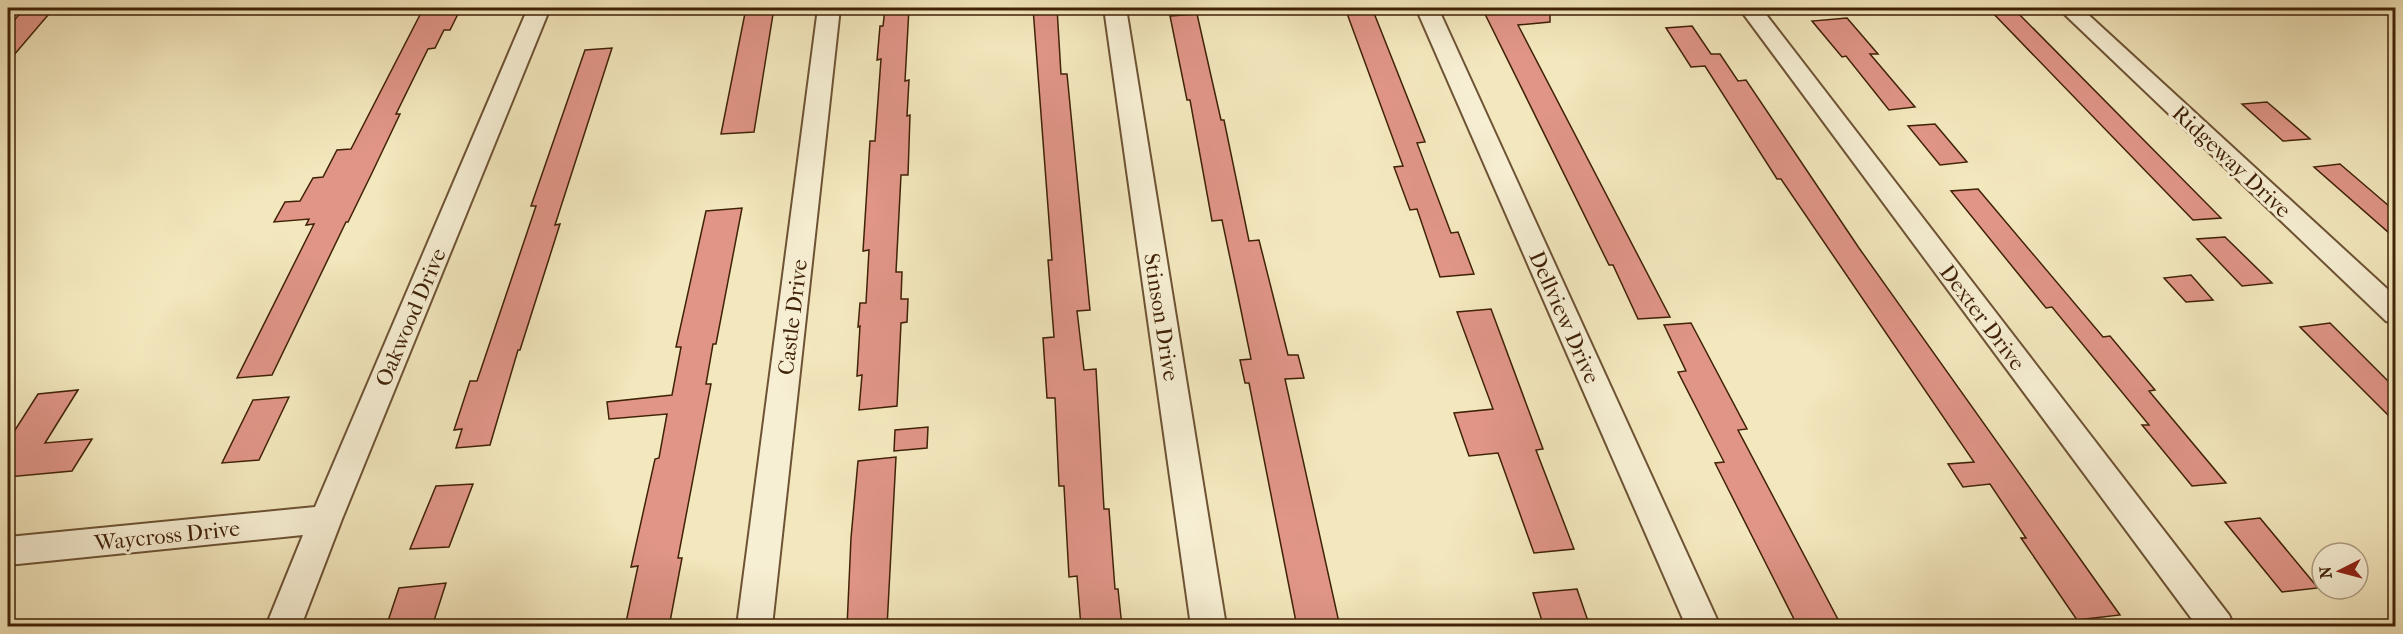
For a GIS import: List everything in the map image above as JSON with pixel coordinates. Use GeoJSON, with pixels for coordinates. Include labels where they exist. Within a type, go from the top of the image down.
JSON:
{"type":"FeatureCollection","features":[{"type":"Feature","properties":{"kind":"street","name":"Oakwood Drive"},"geometry":{"type":"LineString","coordinates":[[284,627],[326,519],[539,8]]}},
{"type":"Feature","properties":{"kind":"street","name":"Castle Drive"},"geometry":{"type":"LineString","coordinates":[[754,627],[829,8]]}},
{"type":"Feature","properties":{"kind":"street","name":"Stinson Drive"},"geometry":{"type":"LineString","coordinates":[[1115,8],[1209,627]]}},
{"type":"Feature","properties":{"kind":"street","name":"Dellview Drive"},"geometry":{"type":"LineString","coordinates":[[1427,8],[1703,627]]}},
{"type":"Feature","properties":{"kind":"street","name":"Dexter Drive"},"geometry":{"type":"LineString","coordinates":[[1750,8],[2217,627]]}},
{"type":"Feature","properties":{"kind":"street","name":"Ridgeway Drive"},"geometry":{"type":"LineString","coordinates":[[2069,8],[2396,314]]}},
{"type":"Feature","properties":{"kind":"street","name":"Waycross Drive"},"geometry":{"type":"LineString","coordinates":[[8,551],[326,519]]}},
{"type":"Feature","properties":{"kind":"building"},"geometry":{"type":"Polygon","coordinates":[[[25,8],[54,8],[8,62],[8,27],[25,8]]]}},
{"type":"Feature","properties":{"kind":"building"},"geometry":{"type":"Polygon","coordinates":[[[461,8],[450,30],[444,30],[435,48],[428,49],[396,114],[400,114],[371,175],[272,375],[237,378],[314,224],[306,225],[309,219],[274,222],[285,202],[300,201],[313,178],[323,177],[337,150],[351,149],[423,9],[461,8]]]}},
{"type":"Feature","properties":{"kind":"building"},"geometry":{"type":"Polygon","coordinates":[[[746,8],[774,8],[754,132],[721,134],[746,8]]]}},
{"type":"Feature","properties":{"kind":"building"},"geometry":{"type":"Polygon","coordinates":[[[885,8],[909,8],[905,81],[909,80],[908,175],[901,175],[896,272],[902,272],[901,299],[908,299],[907,322],[901,323],[897,406],[859,410],[862,375],[857,376],[860,326],[858,327],[860,303],[866,303],[869,250],[863,251],[870,141],[875,141],[881,59],[877,60],[880,26],[883,26],[885,8]]]}},
{"type":"Feature","properties":{"kind":"building"},"geometry":{"type":"Polygon","coordinates":[[[1033,8],[1057,8],[1061,74],[1067,74],[1090,310],[1077,311],[1084,370],[1096,369],[1104,509],[1109,509],[1115,589],[1118,589],[1122,627],[1081,627],[1077,576],[1069,577],[1064,486],[1059,486],[1055,398],[1047,398],[1043,338],[1054,337],[1048,260],[1052,260],[1033,8]]]}},
{"type":"Feature","properties":{"kind":"building"},"geometry":{"type":"Polygon","coordinates":[[[1345,8],[1372,8],[1425,142],[1417,143],[1451,233],[1458,232],[1474,274],[1440,277],[1417,209],[1410,210],[1394,167],[1403,166],[1345,8]]]}},
{"type":"Feature","properties":{"kind":"building"},"geometry":{"type":"Polygon","coordinates":[[[1482,8],[1550,8],[1550,22],[1518,25],[1670,317],[1638,319],[1613,265],[1609,265],[1482,8]]]}},
{"type":"Feature","properties":{"kind":"building"},"geometry":{"type":"Polygon","coordinates":[[[1988,8],[2013,8],[2221,218],[2193,220],[1988,8]]]}},
{"type":"Feature","properties":{"kind":"building"},"geometry":{"type":"Polygon","coordinates":[[[1197,14],[1221,120],[1224,120],[1249,241],[1259,240],[1288,355],[1298,355],[1304,378],[1285,379],[1340,627],[1297,627],[1249,383],[1245,383],[1240,360],[1251,359],[1237,291],[1222,220],[1212,221],[1190,100],[1187,100],[1170,16],[1197,14]]]}},
{"type":"Feature","properties":{"kind":"building"},"geometry":{"type":"Polygon","coordinates":[[[1847,18],[1878,54],[1870,54],[1915,107],[1889,110],[1846,56],[1842,57],[1812,21],[1847,18]]]}},
{"type":"Feature","properties":{"kind":"building"},"geometry":{"type":"Polygon","coordinates":[[[1692,26],[1711,54],[1720,54],[1738,81],[1746,80],[1859,248],[2120,615],[2077,620],[2021,538],[2026,538],[1990,484],[1963,487],[1948,464],[1974,462],[1781,179],[1777,179],[1705,66],[1691,67],[1666,28],[1692,26]]]}},
{"type":"Feature","properties":{"kind":"building"},"geometry":{"type":"Polygon","coordinates":[[[612,48],[555,225],[560,224],[520,350],[518,350],[490,445],[456,448],[462,429],[454,430],[470,381],[477,381],[536,206],[531,206],[585,50],[612,48]]]}},
{"type":"Feature","properties":{"kind":"building"},"geometry":{"type":"Polygon","coordinates":[[[2267,102],[2310,139],[2283,141],[2242,104],[2267,102]]]}},
{"type":"Feature","properties":{"kind":"building"},"geometry":{"type":"Polygon","coordinates":[[[1935,124],[1967,162],[1940,165],[1908,126],[1935,124]]]}},
{"type":"Feature","properties":{"kind":"building"},"geometry":{"type":"Polygon","coordinates":[[[2340,164],[2396,212],[2396,239],[2314,167],[2340,164]]]}},
{"type":"Feature","properties":{"kind":"building"},"geometry":{"type":"Polygon","coordinates":[[[1978,189],[2103,337],[2110,336],[2155,390],[2149,391],[2226,483],[2192,486],[2142,425],[2149,425],[2052,307],[2046,308],[1951,191],[1978,189]]]}},
{"type":"Feature","properties":{"kind":"building"},"geometry":{"type":"Polygon","coordinates":[[[742,208],[706,384],[711,384],[678,558],[682,558],[669,627],[625,627],[638,566],[631,567],[655,459],[659,458],[667,414],[609,419],[607,402],[672,395],[681,347],[676,347],[706,211],[742,208]]]}},
{"type":"Feature","properties":{"kind":"building"},"geometry":{"type":"Polygon","coordinates":[[[2225,237],[2272,283],[2242,286],[2197,239],[2225,237]]]}},
{"type":"Feature","properties":{"kind":"building"},"geometry":{"type":"Polygon","coordinates":[[[2191,275],[2213,300],[2186,302],[2164,278],[2191,275]]]}},
{"type":"Feature","properties":{"kind":"building"},"geometry":{"type":"Polygon","coordinates":[[[1491,309],[1543,449],[1536,450],[1574,549],[1534,553],[1498,453],[1469,456],[1454,413],[1493,409],[1457,312],[1491,309]]]}},
{"type":"Feature","properties":{"kind":"building"},"geometry":{"type":"Polygon","coordinates":[[[1691,323],[1747,429],[1738,430],[1842,627],[1798,627],[1715,463],[1724,462],[1678,372],[1686,371],[1664,325],[1691,323]]]}},
{"type":"Feature","properties":{"kind":"building"},"geometry":{"type":"Polygon","coordinates":[[[2330,323],[2396,389],[2396,423],[2300,327],[2330,323]]]}},
{"type":"Feature","properties":{"kind":"building"},"geometry":{"type":"Polygon","coordinates":[[[78,390],[45,443],[92,439],[72,471],[8,477],[8,441],[38,394],[78,390]]]}},
{"type":"Feature","properties":{"kind":"building"},"geometry":{"type":"Polygon","coordinates":[[[289,397],[259,460],[222,463],[253,400],[289,397]]]}},
{"type":"Feature","properties":{"kind":"building"},"geometry":{"type":"Polygon","coordinates":[[[928,427],[927,448],[894,451],[895,430],[928,427]]]}},
{"type":"Feature","properties":{"kind":"building"},"geometry":{"type":"Polygon","coordinates":[[[896,457],[887,627],[847,627],[851,538],[858,461],[896,457]]]}},
{"type":"Feature","properties":{"kind":"building"},"geometry":{"type":"Polygon","coordinates":[[[473,484],[449,547],[410,549],[436,486],[473,484]]]}},
{"type":"Feature","properties":{"kind":"building"},"geometry":{"type":"Polygon","coordinates":[[[2260,518],[2310,578],[2310,589],[2282,592],[2225,522],[2260,518]]]}},
{"type":"Feature","properties":{"kind":"building"},"geometry":{"type":"Polygon","coordinates":[[[446,583],[432,627],[386,627],[399,588],[446,583]]]}},
{"type":"Feature","properties":{"kind":"building"},"geometry":{"type":"Polygon","coordinates":[[[1577,589],[1590,627],[1544,627],[1533,593],[1577,589]]]}}]}
